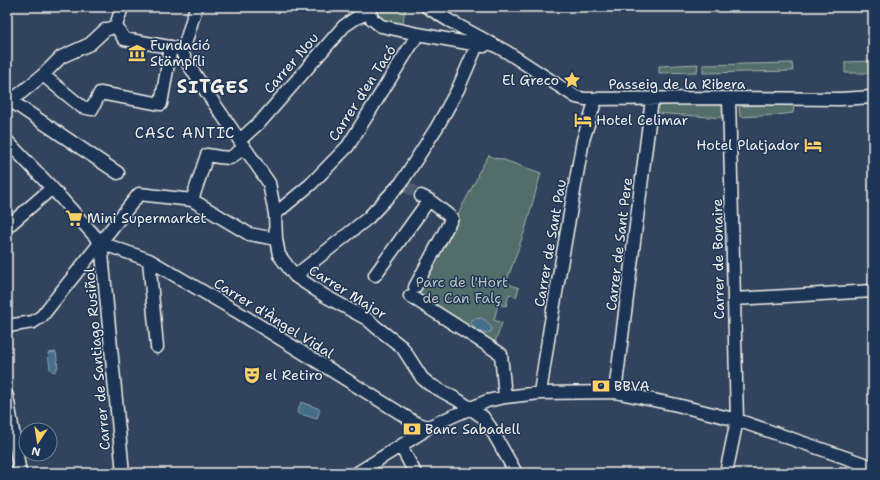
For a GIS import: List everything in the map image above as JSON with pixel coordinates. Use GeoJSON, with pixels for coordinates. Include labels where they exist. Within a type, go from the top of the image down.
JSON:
{"type":"FeatureCollection","features":[{"type":"Feature","properties":{"kind":"street"},"geometry":{"type":"LineString","coordinates":[[122,7],[116,26],[124,40],[176,48],[184,48],[196,7]]}},
{"type":"Feature","properties":{"kind":"street","name":"Passeig de la Ribera"},"geometry":{"type":"LineString","coordinates":[[427,7],[507,52],[576,97],[585,99],[840,99],[873,97]]}},
{"type":"Feature","properties":{"kind":"street","name":"Passeig de la Ribera"},"geometry":{"type":"LineString","coordinates":[[369,10],[372,19],[381,26],[477,45],[497,47]]}},
{"type":"Feature","properties":{"kind":"street","name":"Carrer Nou"},"geometry":{"type":"LineString","coordinates":[[192,200],[208,155],[230,158],[344,26],[369,10]]}},
{"type":"Feature","properties":{"kind":"street"},"geometry":{"type":"LineString","coordinates":[[116,26],[105,30],[90,44],[61,57],[43,75],[9,102],[118,173]]}},
{"type":"Feature","properties":{"kind":"street","name":"Carrer d'en Tacó"},"geometry":{"type":"LineString","coordinates":[[274,214],[311,184],[348,146],[418,34]]}},
{"type":"Feature","properties":{"kind":"street"},"geometry":{"type":"LineString","coordinates":[[295,276],[368,218],[403,184],[458,89],[477,45]]}},
{"type":"Feature","properties":{"kind":"street"},"geometry":{"type":"LineString","coordinates":[[43,75],[82,107],[92,109],[100,93],[161,104],[176,48]]}},
{"type":"Feature","properties":{"kind":"street","name":"Carrer Major"},"geometry":{"type":"LineString","coordinates":[[176,48],[186,59],[269,182],[279,255],[295,276],[319,292],[367,319],[376,328],[402,347],[422,378],[429,384],[483,417],[516,473]]}},
{"type":"Feature","properties":{"kind":"street","name":"Carrer de Bonaire"},"geometry":{"type":"LineString","coordinates":[[726,473],[737,420],[729,98]]}},
{"type":"Feature","properties":{"kind":"street","name":"Carrer de Sant Pau"},"geometry":{"type":"LineString","coordinates":[[540,393],[550,326],[583,140],[596,99]]}},
{"type":"Feature","properties":{"kind":"street","name":"Carrer de Sant Pere"},"geometry":{"type":"LineString","coordinates":[[615,392],[652,99]]}},
{"type":"Feature","properties":{"kind":"street"},"geometry":{"type":"LineString","coordinates":[[7,141],[52,188],[101,243]]}},
{"type":"Feature","properties":{"kind":"street"},"geometry":{"type":"LineString","coordinates":[[7,227],[52,188]]}},
{"type":"Feature","properties":{"kind":"street"},"geometry":{"type":"LineString","coordinates":[[7,326],[33,322],[42,316],[139,194],[192,200],[249,234],[276,239]]}},
{"type":"Feature","properties":{"kind":"street"},"geometry":{"type":"LineString","coordinates":[[375,275],[425,198],[452,218],[413,291],[502,354],[505,397]]}},
{"type":"Feature","properties":{"kind":"street","name":"Carrer d'Àngel Vidal"},"geometry":{"type":"LineString","coordinates":[[101,243],[149,260],[236,311],[416,423],[428,427]]}},
{"type":"Feature","properties":{"kind":"street","name":"Carrer de Santiago Rusiñol"},"geometry":{"type":"LineString","coordinates":[[101,243],[123,473]]}},
{"type":"Feature","properties":{"kind":"street"},"geometry":{"type":"LineString","coordinates":[[149,260],[157,347]]}},
{"type":"Feature","properties":{"kind":"street"},"geometry":{"type":"LineString","coordinates":[[734,299],[873,291]]}},
{"type":"Feature","properties":{"kind":"street"},"geometry":{"type":"LineString","coordinates":[[357,473],[422,433],[428,427],[487,401],[505,397],[540,393],[615,392],[737,420],[873,467]]}},
{"type":"Feature","properties":{"kind":"street"},"geometry":{"type":"LineString","coordinates":[[7,396],[20,473]]}},
{"type":"Feature","properties":{"kind":"street"},"geometry":{"type":"LineString","coordinates":[[401,446],[415,473]]}},
{"type":"Feature","properties":{"kind":"green space"},"geometry":{"type":"Polygon","coordinates":[[[375,7],[407,7],[404,14],[403,25],[385,20],[379,16],[375,7]]]}},
{"type":"Feature","properties":{"kind":"green space"},"geometry":{"type":"Polygon","coordinates":[[[873,61],[873,73],[845,73],[845,62],[873,61]]]}},
{"type":"Feature","properties":{"kind":"green space"},"geometry":{"type":"Polygon","coordinates":[[[792,63],[793,71],[703,73],[703,65],[792,63]]]}},
{"type":"Feature","properties":{"kind":"green space"},"geometry":{"type":"Polygon","coordinates":[[[698,64],[697,72],[659,73],[659,66],[698,64]]]}},
{"type":"Feature","properties":{"kind":"green space"},"geometry":{"type":"Polygon","coordinates":[[[655,104],[724,105],[724,118],[655,113],[655,104]]]}},
{"type":"Feature","properties":{"kind":"green space"},"geometry":{"type":"Polygon","coordinates":[[[794,104],[793,113],[740,117],[739,106],[794,104]]]}},
{"type":"Feature","properties":{"kind":"green space","name":"Parc de l'Hort de Can Falç"},"geometry":{"type":"Polygon","coordinates":[[[489,155],[541,173],[525,230],[506,283],[519,288],[516,297],[509,294],[506,306],[498,304],[494,320],[502,323],[494,345],[412,300],[452,229],[457,216],[478,176],[477,175],[489,155]]]}},
{"type":"Feature","properties":{"kind":"water"},"geometry":{"type":"Polygon","coordinates":[[[481,318],[490,325],[492,329],[491,332],[479,331],[471,323],[471,320],[481,318]]]}},
{"type":"Feature","properties":{"kind":"water"},"geometry":{"type":"Polygon","coordinates":[[[56,352],[58,368],[56,368],[56,371],[53,372],[50,369],[48,353],[56,352]]]}},
{"type":"Feature","properties":{"kind":"water"},"geometry":{"type":"Polygon","coordinates":[[[301,402],[320,409],[317,419],[297,413],[301,402]]]}},
{"type":"Feature","properties":{"kind":"tunnel"},"geometry":{"type":"LineString","coordinates":[[404,185],[421,196]]}},
{"type":"Feature","properties":{"kind":"place","name":"Fundació Stämpfli"},"geometry":{"type":"Point","coordinates":[137,53]}},
{"type":"Feature","properties":{"kind":"place","name":"El Greco"},"geometry":{"type":"Point","coordinates":[572,80]}},
{"type":"Feature","properties":{"kind":"place","name":"Hotel Celimar"},"geometry":{"type":"Point","coordinates":[583,120]}},
{"type":"Feature","properties":{"kind":"place","name":"Hotel Platjador"},"geometry":{"type":"Point","coordinates":[813,145]}},
{"type":"Feature","properties":{"kind":"place","name":"Mini Supermarket"},"geometry":{"type":"Point","coordinates":[74,218]}},
{"type":"Feature","properties":{"kind":"place","name":"el Retiro"},"geometry":{"type":"Point","coordinates":[252,375]}},
{"type":"Feature","properties":{"kind":"place","name":"BBVA"},"geometry":{"type":"Point","coordinates":[601,386]}},
{"type":"Feature","properties":{"kind":"place","name":"Banc Sabadell"},"geometry":{"type":"Point","coordinates":[412,429]}},
{"type":"Feature","properties":{"kind":"district","name":"SITGES"},"geometry":{"type":"Point","coordinates":[213,87]}},
{"type":"Feature","properties":{"kind":"district","name":"CASC ANTIC"},"geometry":{"type":"Point","coordinates":[185,133]}}]}
